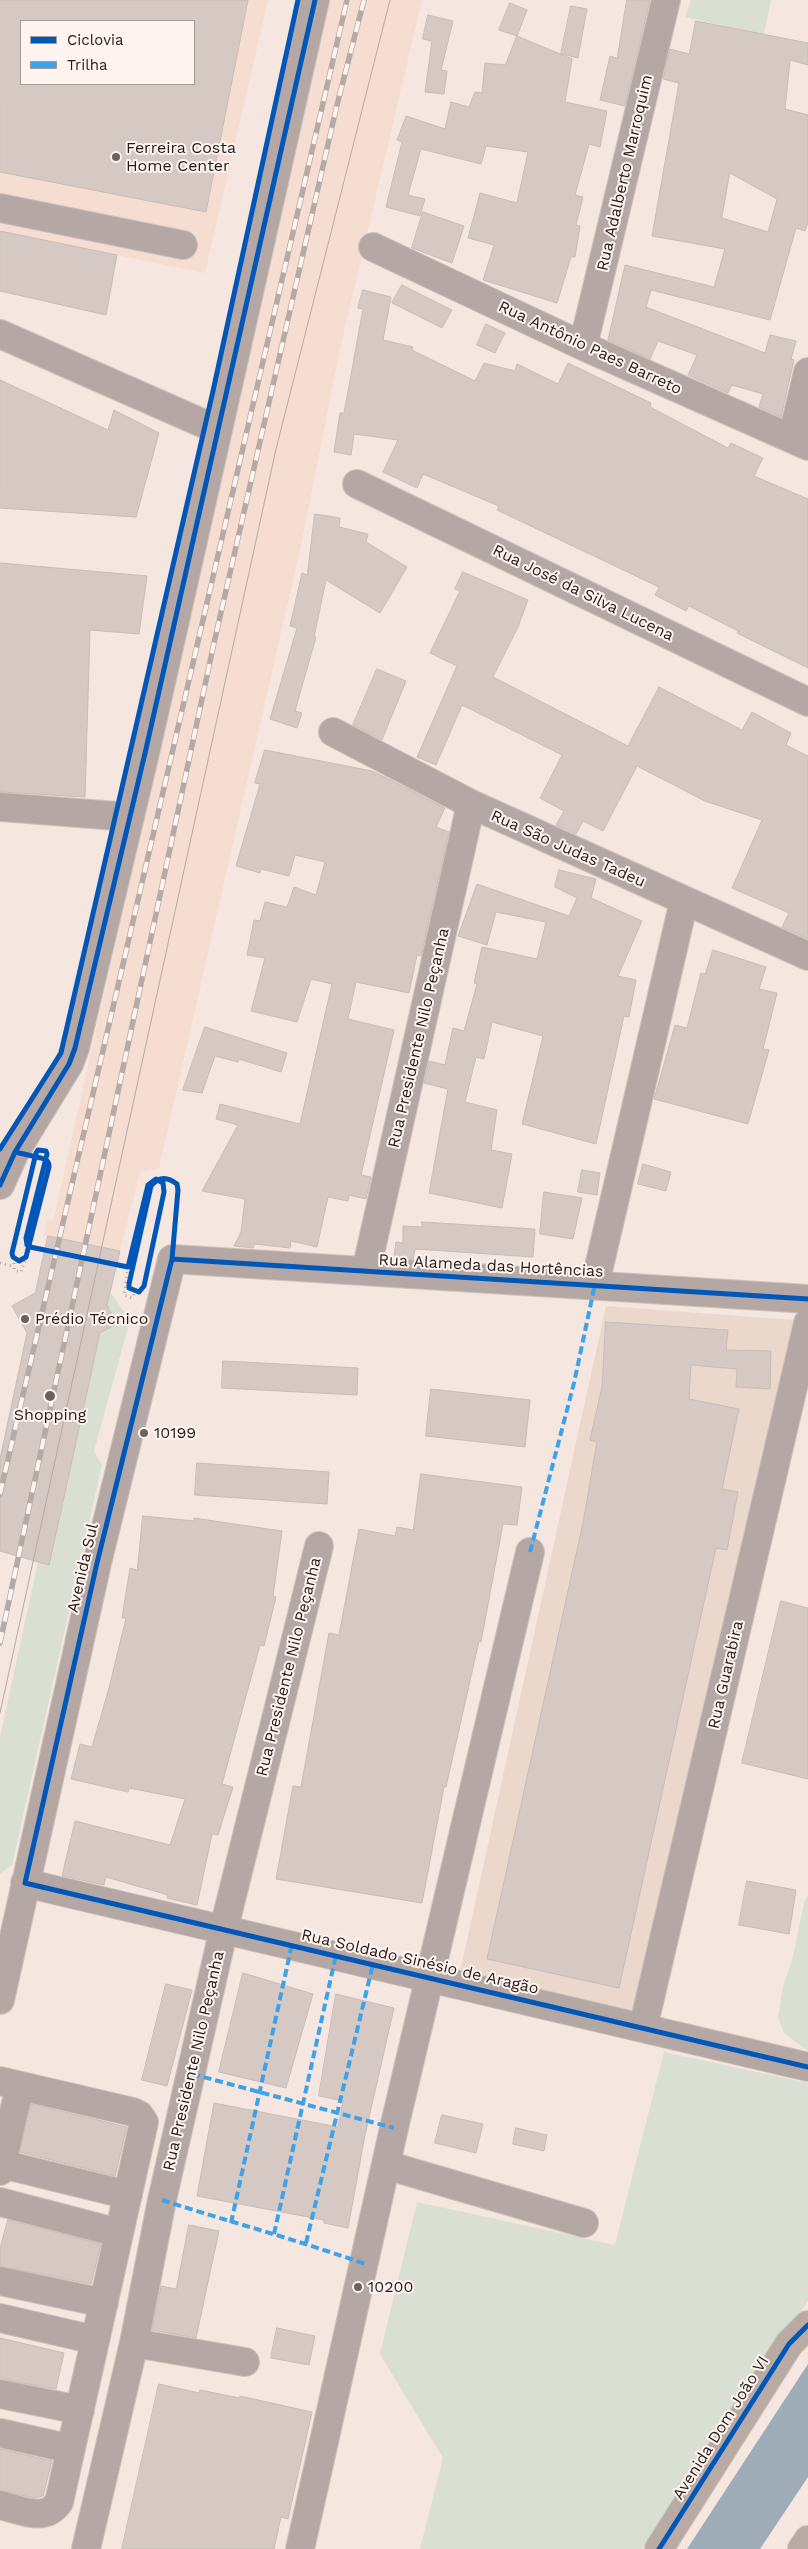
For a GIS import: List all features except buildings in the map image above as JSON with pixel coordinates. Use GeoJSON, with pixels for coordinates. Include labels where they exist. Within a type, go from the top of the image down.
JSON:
{"type":"FeatureCollection","features":[{"type":"Feature","properties":{"kind":"main road","name":"Avenida Dom João VI"},"geometry":{"type":"LineString","coordinates":[[659,2549],[789,2344],[808,2325]]}},
{"type":"Feature","properties":{"kind":"main road"},"geometry":{"type":"LineString","coordinates":[[802,2549],[808,2540]]}},
{"type":"Feature","properties":{"kind":"street"},"geometry":{"type":"LineString","coordinates":[[0,1185],[15,1152],[69,1064],[75,1048],[130,817],[315,0]]}},
{"type":"Feature","properties":{"kind":"street","name":"Rua Adalberto Marroquim"},"geometry":{"type":"LineString","coordinates":[[583,346],[666,0]]}},
{"type":"Feature","properties":{"kind":"street"},"geometry":{"type":"LineString","coordinates":[[0,208],[183,245]]}},
{"type":"Feature","properties":{"kind":"street","name":"Rua Antônio Paes Barreto"},"geometry":{"type":"LineString","coordinates":[[373,247],[583,346],[800,443]]}},
{"type":"Feature","properties":{"kind":"street"},"geometry":{"type":"LineString","coordinates":[[0,334],[218,430]]}},
{"type":"Feature","properties":{"kind":"street"},"geometry":{"type":"LineString","coordinates":[[800,443],[808,372]]}},
{"type":"Feature","properties":{"kind":"street","name":"Rua José da Silva Lucena"},"geometry":{"type":"LineString","coordinates":[[357,484],[808,702]]}},
{"type":"Feature","properties":{"kind":"street","name":"Rua São Judas Tadeu"},"geometry":{"type":"LineString","coordinates":[[333,732],[471,804],[808,956]]}},
{"type":"Feature","properties":{"kind":"street","name":"Rua Presidente Nilo Peçanha"},"geometry":{"type":"LineString","coordinates":[[366,1271],[471,804]]}},
{"type":"Feature","properties":{"kind":"street"},"geometry":{"type":"LineString","coordinates":[[0,807],[130,817]]}},
{"type":"Feature","properties":{"kind":"street"},"geometry":{"type":"LineString","coordinates":[[595,1284],[684,901]]}},
{"type":"Feature","properties":{"kind":"street","name":"Rua Alameda das Hortências"},"geometry":{"type":"LineString","coordinates":[[172,1259],[595,1284],[808,1299]]}},
{"type":"Feature","properties":{"kind":"street","name":"Avenida Sul"},"geometry":{"type":"LineString","coordinates":[[0,2000],[97,1563],[172,1259]]}},
{"type":"Feature","properties":{"kind":"street","name":"Rua Guarabira"},"geometry":{"type":"LineString","coordinates":[[643,2028],[808,1323]]}},
{"type":"Feature","properties":{"kind":"street","name":"Rua Presidente Nilo Peçanha"},"geometry":{"type":"LineString","coordinates":[[86,2549],[134,2343],[162,2200],[224,1928],[319,1546]]}},
{"type":"Feature","properties":{"kind":"street"},"geometry":{"type":"LineString","coordinates":[[300,2549],[386,2165],[530,1552]]}},
{"type":"Feature","properties":{"kind":"street","name":"Rua Soldado Sinésio de Aragão"},"geometry":{"type":"LineString","coordinates":[[25,1884],[224,1928],[808,2068]]}},
{"type":"Feature","properties":{"kind":"street"},"geometry":{"type":"LineString","coordinates":[[0,2505],[43,2515],[53,2511],[59,2502],[104,2303],[119,2233],[128,2195],[144,2122],[139,2115],[10,2083],[1,2168],[128,2195]]}},
{"type":"Feature","properties":{"kind":"street"},"geometry":{"type":"LineString","coordinates":[[386,2165],[584,2223]]}},
{"type":"Feature","properties":{"kind":"street"},"geometry":{"type":"LineString","coordinates":[[0,2202],[119,2233]]}},
{"type":"Feature","properties":{"kind":"street"},"geometry":{"type":"LineString","coordinates":[[0,2281],[104,2303]]}},
{"type":"Feature","properties":{"kind":"street"},"geometry":{"type":"LineString","coordinates":[[0,2318],[95,2340]]}},
{"type":"Feature","properties":{"kind":"street"},"geometry":{"type":"LineString","coordinates":[[134,2343],[245,2362]]}},
{"type":"Feature","properties":{"kind":"street"},"geometry":{"type":"LineString","coordinates":[[0,2394],[80,2410]]}},
{"type":"Feature","properties":{"kind":"street"},"geometry":{"type":"LineString","coordinates":[[0,2433],[71,2448]]}},
{"type":"Feature","properties":{"kind":"path"},"geometry":{"type":"LineString","coordinates":[[30,1247],[23,1271],[18,1273],[14,1270],[12,1253],[36,1153],[42,1150],[46,1151],[47,1154],[26,1243],[30,1247],[128,1267]]}},
{"type":"Feature","properties":{"kind":"path"},"geometry":{"type":"LineString","coordinates":[[14,1258],[22,1260],[27,1254],[49,1163],[45,1159],[15,1152]]}},
{"type":"Feature","properties":{"kind":"path"},"geometry":{"type":"LineString","coordinates":[[136,1291],[132,1298],[124,1295],[128,1267],[147,1188],[153,1180],[159,1180],[164,1184],[164,1192],[144,1286],[142,1290],[136,1291],[130,1288],[130,1284],[151,1186],[156,1180],[164,1178],[170,1179],[177,1184],[172,1259]]}},
{"type":"Feature","properties":{"kind":"path"},"geometry":{"type":"LineString","coordinates":[[0,1263],[12,1266]]}},
{"type":"Feature","properties":{"kind":"shaded area","name":"Ferreira Costa Home Center"},"geometry":{"type":"Polygon","coordinates":[[[0,0],[268,0],[205,273],[0,231],[0,0]]]}},
{"type":"Feature","properties":{"kind":"shaded area"},"geometry":{"type":"Polygon","coordinates":[[[326,0],[422,0],[340,349],[301,545],[159,1168],[140,1172],[120,1251],[44,1235],[47,1219],[54,1218],[326,0]]]}},
{"type":"Feature","properties":{"kind":"shaded area"},"geometry":{"type":"Polygon","coordinates":[[[691,0],[771,0],[756,73],[731,66],[738,29],[685,17],[691,0]]]}},
{"type":"Feature","properties":{"kind":"shaded area"},"geometry":{"type":"Polygon","coordinates":[[[110,1292],[130,1320],[94,1451],[102,1465],[12,1865],[0,1874],[0,1737],[38,1562],[49,1564],[100,1333],[116,1323],[107,1305],[110,1292]]]}},
{"type":"Feature","properties":{"kind":"shaded area"},"geometry":{"type":"Polygon","coordinates":[[[606,1306],[794,1320],[632,2019],[460,1972],[606,1306]]]}},
{"type":"Feature","properties":{"kind":"shaded area"},"geometry":{"type":"Polygon","coordinates":[[[808,1896],[808,2051],[784,2033],[778,2017],[783,1987],[792,1960],[805,1900],[808,1896]]]}},
{"type":"Feature","properties":{"kind":"shaded area"},"geometry":{"type":"Polygon","coordinates":[[[664,2052],[808,2083],[808,2301],[737,2404],[642,2549],[420,2549],[443,2458],[380,2354],[417,2202],[615,2245],[664,2052]]]}},
{"type":"Feature","properties":{"kind":"shaded area"},"geometry":{"type":"Polygon","coordinates":[[[808,2364],[808,2477],[760,2549],[687,2549],[808,2364]]]}},
{"type":"Feature","properties":{"kind":"tram line"},"geometry":{"type":"LineString","coordinates":[[0,1713],[276,449],[390,0]]}},
{"type":"Feature","properties":{"kind":"railway"},"geometry":{"type":"LineString","coordinates":[[0,1494],[347,0]]}},
{"type":"Feature","properties":{"kind":"railway"},"geometry":{"type":"LineString","coordinates":[[0,1643],[214,643],[337,105],[364,0]]}},
{"type":"Feature","properties":{"kind":"marked path"},"geometry":{"type":"LineString","coordinates":[[530,1552],[574,1383],[595,1284]]}},
{"type":"Feature","properties":{"kind":"marked path"},"geometry":{"type":"LineString","coordinates":[[231,2223],[292,1944]]}},
{"type":"Feature","properties":{"kind":"marked path"},"geometry":{"type":"LineString","coordinates":[[274,2234],[336,1955]]}},
{"type":"Feature","properties":{"kind":"marked path"},"geometry":{"type":"LineString","coordinates":[[306,2243],[373,1964]]}},
{"type":"Feature","properties":{"kind":"marked path"},"geometry":{"type":"LineString","coordinates":[[192,2074],[394,2128]]}},
{"type":"Feature","properties":{"kind":"marked path"},"geometry":{"type":"LineString","coordinates":[[162,2200],[365,2264]]}},
{"type":"Feature","properties":{"kind":"cycle path"},"geometry":{"type":"LineString","coordinates":[[0,1149],[61,1053],[213,391],[298,0]]}},
{"type":"Feature","properties":{"kind":"cycle path"},"geometry":{"type":"LineString","coordinates":[[0,1185],[15,1152],[69,1064],[75,1048],[146,749],[315,0]]}},
{"type":"Feature","properties":{"kind":"cycle path"},"geometry":{"type":"LineString","coordinates":[[15,1152],[41,1158],[45,1159],[46,1160],[48,1162],[49,1167],[27,1253],[26,1257],[19,1261],[13,1257],[12,1253],[36,1153],[38,1150],[46,1151],[47,1154],[26,1238],[27,1245],[30,1247],[128,1267],[148,1185],[156,1179],[163,1183],[164,1192],[144,1286],[139,1292],[129,1288],[129,1284],[151,1186],[157,1180],[160,1179],[167,1179],[177,1184],[178,1190],[172,1259],[97,1563],[25,1883],[808,2067]]}},
{"type":"Feature","properties":{"kind":"cycle path"},"geometry":{"type":"LineString","coordinates":[[172,1259],[808,1299]]}},
{"type":"Feature","properties":{"kind":"cycle path"},"geometry":{"type":"LineString","coordinates":[[659,2549],[789,2344],[808,2325]]}},
{"type":"Feature","properties":{"kind":"place","name":"Ferreira Costa Home Center"},"geometry":{"type":"Point","coordinates":[116,157]}},
{"type":"Feature","properties":{"kind":"place","name":"Prédio Técnico"},"geometry":{"type":"Point","coordinates":[25,1319]}},
{"type":"Feature","properties":{"kind":"place","name":"Shopping"},"geometry":{"type":"Point","coordinates":[50,1396]}},
{"type":"Feature","properties":{"kind":"place","name":"10199"},"geometry":{"type":"Point","coordinates":[144,1433]}},
{"type":"Feature","properties":{"kind":"place","name":"10200"},"geometry":{"type":"Point","coordinates":[358,2287]}}]}
